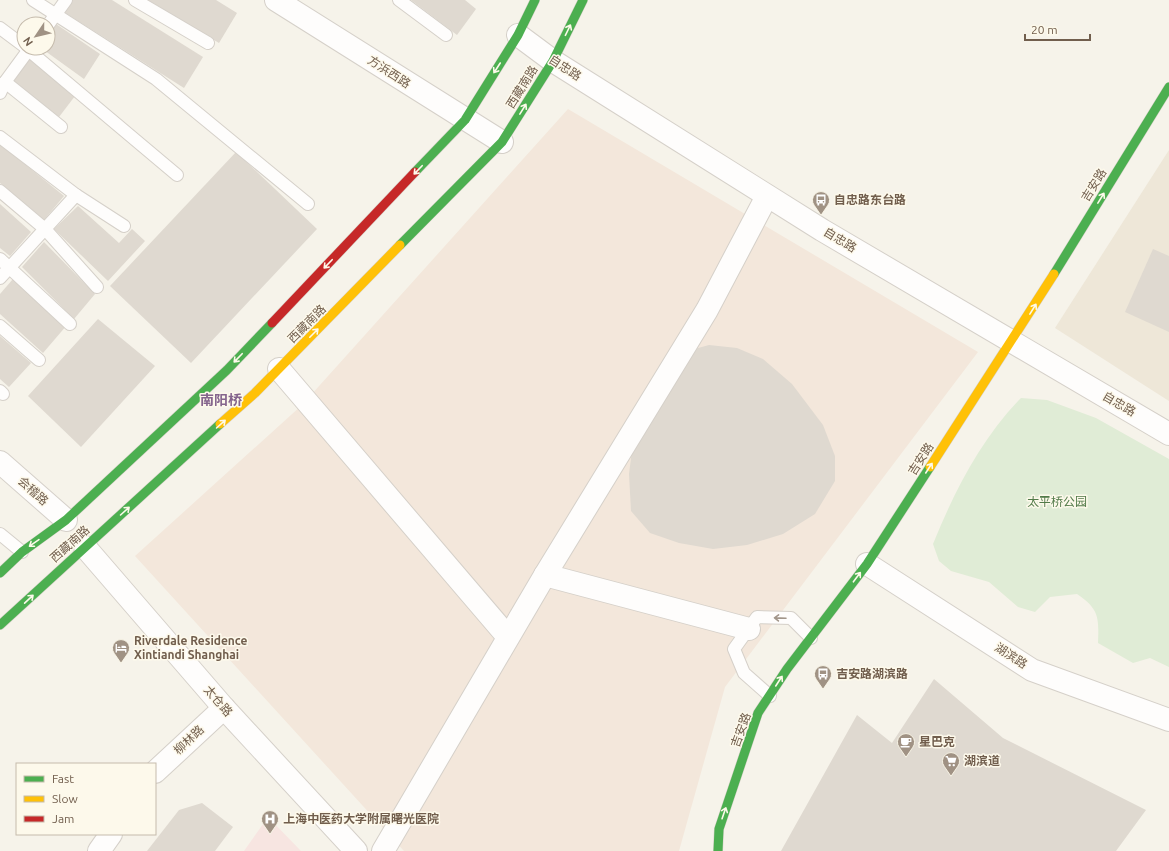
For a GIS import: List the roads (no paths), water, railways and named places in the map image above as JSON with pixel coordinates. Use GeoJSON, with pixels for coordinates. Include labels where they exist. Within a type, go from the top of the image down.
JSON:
{"type":"FeatureCollection","features":[{"type":"Feature","properties":{"kind":"main road","name":"西藏南路"},"geometry":{"type":"LineString","coordinates":[[0,573],[22,552],[66,520],[226,370],[465,120],[518,35],[535,0]]}},
{"type":"Feature","properties":{"kind":"main road","name":"西藏南路"},"geometry":{"type":"LineString","coordinates":[[0,625],[255,393],[502,142],[553,61],[583,0]]}},
{"type":"Feature","properties":{"kind":"main road","name":"吉安路"},"geometry":{"type":"LineString","coordinates":[[718,851],[719,829],[758,713],[811,638],[867,564],[1012,342],[1169,86]]}},
{"type":"Feature","properties":{"kind":"street","name":"方浜西路"},"geometry":{"type":"LineString","coordinates":[[276,0],[502,142]]}},
{"type":"Feature","properties":{"kind":"street","name":"自忠路"},"geometry":{"type":"LineString","coordinates":[[518,35],[553,61],[767,196],[1169,434]]}},
{"type":"Feature","properties":{"kind":"street"},"geometry":{"type":"LineString","coordinates":[[383,851],[545,575],[707,310],[767,196]]}},
{"type":"Feature","properties":{"kind":"street"},"geometry":{"type":"LineString","coordinates":[[279,369],[508,637]]}},
{"type":"Feature","properties":{"kind":"street","name":"会稽路"},"geometry":{"type":"LineString","coordinates":[[0,462],[66,520]]}},
{"type":"Feature","properties":{"kind":"street","name":"太仓路"},"geometry":{"type":"LineString","coordinates":[[84,547],[224,708],[356,851]]}},
{"type":"Feature","properties":{"kind":"street","name":"湖滨路"},"geometry":{"type":"LineString","coordinates":[[867,564],[1032,670],[1169,720]]}},
{"type":"Feature","properties":{"kind":"street"},"geometry":{"type":"LineString","coordinates":[[545,575],[749,629]]}},
{"type":"Feature","properties":{"kind":"street","name":"柳林路"},"geometry":{"type":"LineString","coordinates":[[156,771],[224,708]]}},
{"type":"Feature","properties":{"kind":"street"},"geometry":{"type":"LineString","coordinates":[[99,851],[110,835]]}},
{"type":"Feature","properties":{"kind":"lane"},"geometry":{"type":"LineString","coordinates":[[33,0],[48,16]]}},
{"type":"Feature","properties":{"kind":"lane"},"geometry":{"type":"LineString","coordinates":[[55,16],[66,0]]}},
{"type":"Feature","properties":{"kind":"lane"},"geometry":{"type":"LineString","coordinates":[[135,0],[208,43]]}},
{"type":"Feature","properties":{"kind":"lane"},"geometry":{"type":"LineString","coordinates":[[399,0],[446,35]]}},
{"type":"Feature","properties":{"kind":"lane"},"geometry":{"type":"LineString","coordinates":[[56,22],[156,79],[308,204]]}},
{"type":"Feature","properties":{"kind":"lane"},"geometry":{"type":"LineString","coordinates":[[0,28],[16,40]]}},
{"type":"Feature","properties":{"kind":"lane"},"geometry":{"type":"LineString","coordinates":[[0,93],[5,82],[22,56]]}},
{"type":"Feature","properties":{"kind":"lane"},"geometry":{"type":"LineString","coordinates":[[36,56],[177,175]]}},
{"type":"Feature","properties":{"kind":"lane"},"geometry":{"type":"LineString","coordinates":[[5,82],[60,127]]}},
{"type":"Feature","properties":{"kind":"lane"},"geometry":{"type":"LineString","coordinates":[[0,137],[76,195],[124,226]]}},
{"type":"Feature","properties":{"kind":"lane"},"geometry":{"type":"LineString","coordinates":[[0,191],[45,229],[97,287]]}},
{"type":"Feature","properties":{"kind":"lane"},"geometry":{"type":"LineString","coordinates":[[0,278],[76,195]]}},
{"type":"Feature","properties":{"kind":"lane"},"geometry":{"type":"LineString","coordinates":[[0,259],[70,324]]}},
{"type":"Feature","properties":{"kind":"lane"},"geometry":{"type":"LineString","coordinates":[[0,326],[39,360]]}},
{"type":"Feature","properties":{"kind":"lane"},"geometry":{"type":"LineString","coordinates":[[0,534],[22,552]]}},
{"type":"Feature","properties":{"kind":"lane"},"geometry":{"type":"LineString","coordinates":[[770,696],[744,673],[734,649],[757,617],[791,618],[811,638]]}},
{"type":"Feature","properties":{"kind":"place","name":"自忠路东台路"},"geometry":{"type":"Point","coordinates":[821,215]}},
{"type":"Feature","properties":{"kind":"place","name":"Riverdale Residence Xintiandi Shanghai"},"geometry":{"type":"Point","coordinates":[121,663]}},
{"type":"Feature","properties":{"kind":"place","name":"吉安路湖滨路"},"geometry":{"type":"Point","coordinates":[823,689]}},
{"type":"Feature","properties":{"kind":"place","name":"星巴克"},"geometry":{"type":"Point","coordinates":[906,757]}},
{"type":"Feature","properties":{"kind":"place","name":"湖滨道"},"geometry":{"type":"Point","coordinates":[951,776]}},
{"type":"Feature","properties":{"kind":"place","name":"上海中医药大学附属曙光医院"},"geometry":{"type":"Point","coordinates":[270,834]}},
{"type":"Feature","properties":{"kind":"district","name":"南阳桥"},"geometry":{"type":"Point","coordinates":[221,400]}},
{"type":"Feature","properties":{"kind":"park label","name":"太平桥公园"},"geometry":{"type":"Point","coordinates":[1057,502]}}]}
